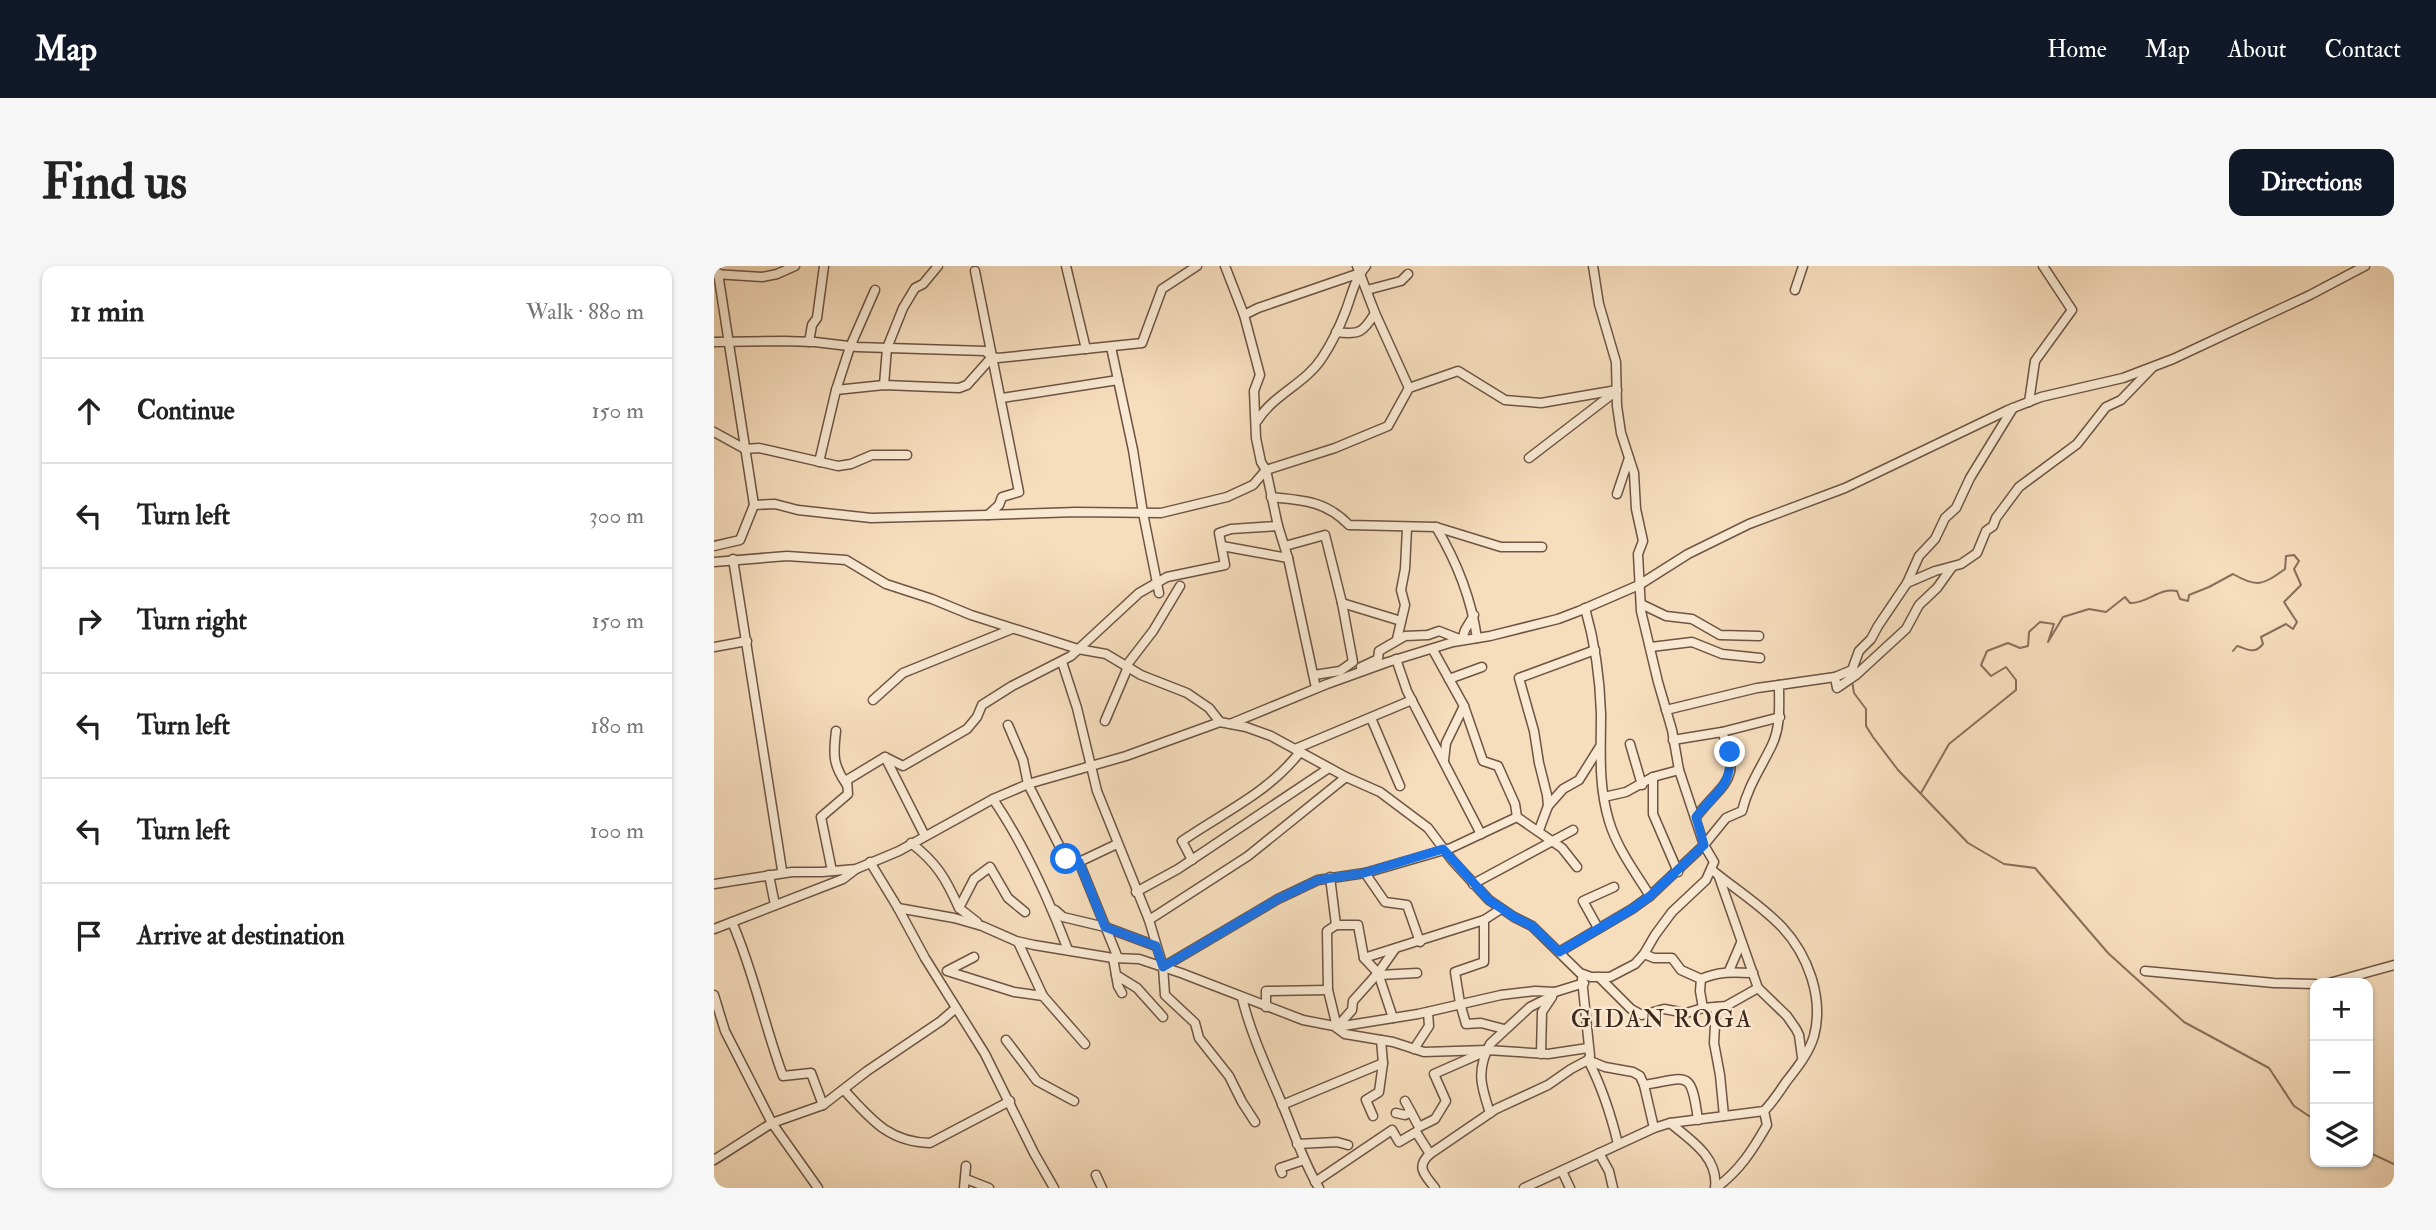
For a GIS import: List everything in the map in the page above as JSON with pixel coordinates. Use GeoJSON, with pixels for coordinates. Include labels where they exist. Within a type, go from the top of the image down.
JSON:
{"type":"FeatureCollection","features":[{"type":"Feature","properties":{"kind":"street"},"geometry":{"type":"LineString","coordinates":[[714,546],[740,540],[754,505],[716,273],[762,277],[795,266]]}},
{"type":"Feature","properties":{"kind":"street"},"geometry":{"type":"LineString","coordinates":[[809,342],[812,325],[817,318],[824,266]]}},
{"type":"Feature","properties":{"kind":"street"},"geometry":{"type":"LineString","coordinates":[[884,385],[887,348],[898,318],[915,288],[923,284],[938,266]]}},
{"type":"Feature","properties":{"kind":"street"},"geometry":{"type":"LineString","coordinates":[[1066,266],[1086,349]]}},
{"type":"Feature","properties":{"kind":"street"},"geometry":{"type":"LineString","coordinates":[[836,390],[884,385],[959,388],[967,385],[992,357],[1142,343],[1162,289],[1197,266]]}},
{"type":"Feature","properties":{"kind":"street"},"geometry":{"type":"LineString","coordinates":[[1225,266],[1244,315],[1260,375],[1254,391],[1256,438],[1288,558],[1316,688]]}},
{"type":"Feature","properties":{"kind":"street"},"geometry":{"type":"LineString","coordinates":[[1244,315],[1258,307],[1366,266]]}},
{"type":"Feature","properties":{"kind":"street"},"geometry":{"type":"LineString","coordinates":[[1593,266],[1599,304],[1616,362],[1620,433],[1634,473],[1636,509],[1643,541],[1638,554],[1640,604],[1679,770],[1758,988],[1787,1016],[1796,1029],[1803,1059]]}},
{"type":"Feature","properties":{"kind":"street"},"geometry":{"type":"LineString","coordinates":[[1795,290],[1803,266]]}},
{"type":"Feature","properties":{"kind":"street"},"geometry":{"type":"LineString","coordinates":[[2029,402],[2035,361],[2072,310],[2043,266]]}},
{"type":"Feature","properties":{"kind":"street"},"geometry":{"type":"LineString","coordinates":[[714,929],[843,878],[870,862],[899,851],[993,799],[1028,785],[1224,723],[1396,659],[1462,640],[1558,619],[1639,585],[1688,554],[1749,524],[1845,488],[2013,408],[2111,381],[2154,366],[2310,295],[2365,266]]}},
{"type":"Feature","properties":{"kind":"street"},"geometry":{"type":"LineString","coordinates":[[1358,270],[1409,388]]}},
{"type":"Feature","properties":{"kind":"street"},"geometry":{"type":"LineString","coordinates":[[1257,421],[1265,408],[1314,368],[1336,332],[1358,270]]}},
{"type":"Feature","properties":{"kind":"street"},"geometry":{"type":"LineString","coordinates":[[975,271],[1019,492],[1002,496],[999,505],[988,514]]}},
{"type":"Feature","properties":{"kind":"street"},"geometry":{"type":"LineString","coordinates":[[1367,290],[1401,281],[1408,274]]}},
{"type":"Feature","properties":{"kind":"street"},"geometry":{"type":"LineString","coordinates":[[819,462],[836,390],[850,347],[875,290]]}},
{"type":"Feature","properties":{"kind":"street"},"geometry":{"type":"LineString","coordinates":[[1336,332],[1354,334],[1366,327],[1375,313]]}},
{"type":"Feature","properties":{"kind":"street"},"geometry":{"type":"LineString","coordinates":[[714,342],[809,342],[850,347],[985,351],[992,357]]}},
{"type":"Feature","properties":{"kind":"street"},"geometry":{"type":"LineString","coordinates":[[1111,347],[1159,593]]}},
{"type":"Feature","properties":{"kind":"street"},"geometry":{"type":"LineString","coordinates":[[1907,583],[1961,564],[1977,553],[1986,531],[1993,526],[2019,487],[2077,444],[2106,407],[2121,400],[2154,366]]}},
{"type":"Feature","properties":{"kind":"street"},"geometry":{"type":"LineString","coordinates":[[754,505],[775,504],[798,510],[871,518],[1161,513],[1227,497],[1253,485],[1266,470],[1335,448],[1388,426],[1409,388],[1458,371],[1505,400],[1541,403],[1617,390]]}},
{"type":"Feature","properties":{"kind":"street"},"geometry":{"type":"LineString","coordinates":[[1002,398],[1118,380]]}},
{"type":"Feature","properties":{"kind":"street"},"geometry":{"type":"LineString","coordinates":[[1529,458],[1617,390]]}},
{"type":"Feature","properties":{"kind":"street"},"geometry":{"type":"LineString","coordinates":[[1666,710],[1757,688],[1835,677],[1852,670],[1859,650],[1871,639],[1907,583],[1919,556],[1935,539],[1945,518],[1956,508],[1970,478],[2013,408]]}},
{"type":"Feature","properties":{"kind":"street"},"geometry":{"type":"LineString","coordinates":[[714,432],[745,449],[759,448],[838,466],[851,464],[872,454],[907,455]]}},
{"type":"Feature","properties":{"kind":"street"},"geometry":{"type":"LineString","coordinates":[[1617,494],[1629,458]]}},
{"type":"Feature","properties":{"kind":"street"},"geometry":{"type":"LineString","coordinates":[[1271,496],[1312,502],[1336,511],[1349,524],[1436,527],[1501,547],[1542,547]]}},
{"type":"Feature","properties":{"kind":"street"},"geometry":{"type":"LineString","coordinates":[[885,757],[903,766],[967,729],[977,718],[982,705],[1043,669],[1062,662],[1139,593],[1167,576],[1225,565],[1219,533],[1231,529],[1278,526]]}},
{"type":"Feature","properties":{"kind":"street"},"geometry":{"type":"LineString","coordinates":[[1436,527],[1459,569],[1474,615],[1477,638]]}},
{"type":"Feature","properties":{"kind":"street"},"geometry":{"type":"LineString","coordinates":[[1397,639],[1405,605],[1401,590],[1407,528]]}},
{"type":"Feature","properties":{"kind":"street"},"geometry":{"type":"LineString","coordinates":[[1285,546],[1325,536],[1353,662],[1340,671]]}},
{"type":"Feature","properties":{"kind":"street"},"geometry":{"type":"LineString","coordinates":[[1222,546],[1288,558]]}},
{"type":"Feature","properties":{"kind":"street"},"geometry":{"type":"LineString","coordinates":[[714,562],[787,556],[846,560],[886,584],[1012,629],[1078,649],[1106,654],[1150,679],[1187,692],[1224,723],[1247,727],[1380,792],[1428,828],[1474,884],[1501,909],[1532,926],[1580,973],[1584,983],[1588,1060],[1611,1115],[1618,1144]]}},
{"type":"Feature","properties":{"kind":"street"},"geometry":{"type":"LineString","coordinates":[[733,559],[781,873]]}},
{"type":"Feature","properties":{"kind":"street"},"geometry":{"type":"LineString","coordinates":[[1835,677],[1837,688],[1856,675],[1906,629],[1919,605],[1937,589],[1952,566]]}},
{"type":"Feature","properties":{"kind":"street"},"geometry":{"type":"LineString","coordinates":[[1105,720],[1127,666],[1153,631],[1180,586]]}},
{"type":"Feature","properties":{"kind":"street"},"geometry":{"type":"LineString","coordinates":[[1342,603],[1401,621]]}},
{"type":"Feature","properties":{"kind":"street"},"geometry":{"type":"LineString","coordinates":[[1640,604],[1666,616],[1692,619],[1720,635],[1759,636]]}},
{"type":"Feature","properties":{"kind":"street"},"geometry":{"type":"LineString","coordinates":[[1585,608],[1599,679],[1599,764],[1604,797],[1613,834],[1650,896]]}},
{"type":"Feature","properties":{"kind":"street"},"geometry":{"type":"LineString","coordinates":[[1462,640],[1474,615]]}},
{"type":"Feature","properties":{"kind":"street"},"geometry":{"type":"LineString","coordinates":[[873,700],[903,673],[1012,629]]}},
{"type":"Feature","properties":{"kind":"street"},"geometry":{"type":"LineString","coordinates":[[1314,675],[1356,669],[1378,659],[1379,650],[1405,636],[1439,632],[1462,640]]}},
{"type":"Feature","properties":{"kind":"street"},"geometry":{"type":"LineString","coordinates":[[714,647],[747,642]]}},
{"type":"Feature","properties":{"kind":"street"},"geometry":{"type":"LineString","coordinates":[[1651,647],[1692,642],[1722,654],[1760,658]]}},
{"type":"Feature","properties":{"kind":"street"},"geometry":{"type":"LineString","coordinates":[[1433,650],[1464,706],[1483,761],[1498,766],[1515,804],[1517,817]]}},
{"type":"Feature","properties":{"kind":"street"},"geometry":{"type":"LineString","coordinates":[[1548,806],[1534,731],[1519,678],[1595,650]]}},
{"type":"Feature","properties":{"kind":"street"},"geometry":{"type":"LineString","coordinates":[[1396,659],[1412,700],[1481,834]]}},
{"type":"Feature","properties":{"kind":"street"},"geometry":{"type":"LineString","coordinates":[[1062,662],[1077,708],[1090,765],[1117,845],[1149,920],[1163,967],[1164,995],[1195,1023],[1199,1038],[1229,1076],[1255,1122]]}},
{"type":"Feature","properties":{"kind":"street"},"geometry":{"type":"LineString","coordinates":[[1449,679],[1482,667]]}},
{"type":"Feature","properties":{"kind":"street"},"geometry":{"type":"LineString","coordinates":[[1559,952],[1650,896],[1678,872],[1726,818],[1742,811],[1746,793],[1772,745],[1780,717],[1779,685]]}},
{"type":"Feature","properties":{"kind":"street"},"geometry":{"type":"LineString","coordinates":[[1192,860],[1182,841],[1230,812],[1284,772],[1297,750],[1412,700]]}},
{"type":"Feature","properties":{"kind":"street"},"geometry":{"type":"LineString","coordinates":[[1444,763],[1446,743],[1464,706]]}},
{"type":"Feature","properties":{"kind":"street"},"geometry":{"type":"LineString","coordinates":[[1674,740],[1722,732],[1780,717]]}},
{"type":"Feature","properties":{"kind":"street"},"geometry":{"type":"LineString","coordinates":[[1371,718],[1400,786]]}},
{"type":"Feature","properties":{"kind":"street"},"geometry":{"type":"LineString","coordinates":[[1008,725],[1023,760],[1028,785],[1066,859],[1079,862],[1117,845]]}},
{"type":"Feature","properties":{"kind":"street"},"geometry":{"type":"LineString","coordinates":[[836,731],[833,751],[836,768],[847,785]]}},
{"type":"Feature","properties":{"kind":"street"},"geometry":{"type":"LineString","coordinates":[[1696,817],[1710,798],[1726,784],[1729,776],[1730,752],[1722,732]]}},
{"type":"Feature","properties":{"kind":"street"},"geometry":{"type":"LineString","coordinates":[[1630,744],[1642,785]]}},
{"type":"Feature","properties":{"kind":"street"},"geometry":{"type":"LineString","coordinates":[[1539,830],[1548,806],[1563,789],[1579,780],[1601,746]]}},
{"type":"Feature","properties":{"kind":"street"},"geometry":{"type":"LineString","coordinates":[[832,871],[821,817],[848,794],[847,780],[885,757]]}},
{"type":"Feature","properties":{"kind":"street"},"geometry":{"type":"LineString","coordinates":[[885,757],[925,835]]}},
{"type":"Feature","properties":{"kind":"street"},"geometry":{"type":"LineString","coordinates":[[1136,892],[1192,860],[1329,768]]}},
{"type":"Feature","properties":{"kind":"street"},"geometry":{"type":"LineString","coordinates":[[1604,797],[1626,792],[1653,777],[1679,770]]}},
{"type":"Feature","properties":{"kind":"street"},"geometry":{"type":"LineString","coordinates":[[1149,920],[1248,856],[1346,777]]}},
{"type":"Feature","properties":{"kind":"street"},"geometry":{"type":"LineString","coordinates":[[1653,777],[1653,814],[1678,872]]}},
{"type":"Feature","properties":{"kind":"street"},"geometry":{"type":"LineString","coordinates":[[993,799],[1017,835],[1051,906],[1068,950]]}},
{"type":"Feature","properties":{"kind":"street"},"geometry":{"type":"LineString","coordinates":[[1517,817],[1562,848],[1577,867]]}},
{"type":"Feature","properties":{"kind":"street"},"geometry":{"type":"LineString","coordinates":[[1163,967],[1278,899],[1318,880],[1364,873],[1451,848],[1517,817]]}},
{"type":"Feature","properties":{"kind":"street"},"geometry":{"type":"LineString","coordinates":[[1474,884],[1573,830]]}},
{"type":"Feature","properties":{"kind":"street"},"geometry":{"type":"LineString","coordinates":[[911,843],[930,858],[947,881],[959,908],[982,926]]}},
{"type":"Feature","properties":{"kind":"street"},"geometry":{"type":"LineString","coordinates":[[870,862],[925,958],[985,1054],[1054,1188]]}},
{"type":"Feature","properties":{"kind":"street"},"geometry":{"type":"LineString","coordinates":[[1079,862],[1105,927],[1122,993]]}},
{"type":"Feature","properties":{"kind":"street"},"geometry":{"type":"LineString","coordinates":[[959,908],[974,879],[990,867],[1008,898],[1025,912]]}},
{"type":"Feature","properties":{"kind":"street"},"geometry":{"type":"LineString","coordinates":[[714,884],[781,873],[856,869]]}},
{"type":"Feature","properties":{"kind":"street"},"geometry":{"type":"LineString","coordinates":[[1580,973],[1610,977],[1634,964],[1644,954],[1663,923],[1715,872]]}},
{"type":"Feature","properties":{"kind":"street"},"geometry":{"type":"LineString","coordinates":[[1524,1188],[1654,1128],[1670,1123],[1764,1111],[1803,1059],[1814,1036],[1816,1010],[1814,984],[1805,960],[1783,928],[1715,872]]}},
{"type":"Feature","properties":{"kind":"street"},"geometry":{"type":"LineString","coordinates":[[1364,873],[1385,902],[1406,905],[1420,942]]}},
{"type":"Feature","properties":{"kind":"street"},"geometry":{"type":"LineString","coordinates":[[769,875],[775,905]]}},
{"type":"Feature","properties":{"kind":"street"},"geometry":{"type":"LineString","coordinates":[[1330,877],[1336,925]]}},
{"type":"Feature","properties":{"kind":"street"},"geometry":{"type":"LineString","coordinates":[[1598,928],[1583,901],[1614,887]]}},
{"type":"Feature","properties":{"kind":"street"},"geometry":{"type":"LineString","coordinates":[[1051,906],[1063,917],[1105,927],[1156,946]]}},
{"type":"Feature","properties":{"kind":"street"},"geometry":{"type":"LineString","coordinates":[[898,908],[954,918],[982,926],[1018,942],[1115,958],[1139,959],[1303,1020],[1337,1027],[1428,1012],[1501,995],[1535,991],[1555,992]]}},
{"type":"Feature","properties":{"kind":"street"},"geometry":{"type":"LineString","coordinates":[[1364,958],[1484,920],[1501,909]]}},
{"type":"Feature","properties":{"kind":"street"},"geometry":{"type":"LineString","coordinates":[[1484,920],[1484,962],[1455,972],[1460,1003],[1466,1024],[1495,1025],[1504,1029]]}},
{"type":"Feature","properties":{"kind":"street"},"geometry":{"type":"LineString","coordinates":[[732,922],[754,977],[770,1040],[783,1076],[811,1073],[823,1105]]}},
{"type":"Feature","properties":{"kind":"street"},"geometry":{"type":"LineString","coordinates":[[1392,1018],[1379,974],[1364,958],[1358,925],[1336,925],[1326,931],[1328,989],[1337,1027],[1345,1034],[1381,1040],[1424,1052],[1541,1054],[1588,1048]]}},
{"type":"Feature","properties":{"kind":"street"},"geometry":{"type":"LineString","coordinates":[[1018,942],[1043,996],[1085,1044]]}},
{"type":"Feature","properties":{"kind":"street"},"geometry":{"type":"LineString","coordinates":[[1728,971],[1741,943]]}},
{"type":"Feature","properties":{"kind":"street"},"geometry":{"type":"LineString","coordinates":[[1337,1027],[1352,1010],[1353,1001],[1379,974],[1396,948]]}},
{"type":"Feature","properties":{"kind":"street"},"geometry":{"type":"LineString","coordinates":[[1644,954],[1654,958],[1672,958],[1681,970],[1701,979],[1728,971],[1753,973]]}},
{"type":"Feature","properties":{"kind":"street"},"geometry":{"type":"LineString","coordinates":[[974,957],[947,971],[1014,992],[1043,996]]}},
{"type":"Feature","properties":{"kind":"street"},"geometry":{"type":"LineString","coordinates":[[2347,978],[2394,965]]}},
{"type":"Feature","properties":{"kind":"street"},"geometry":{"type":"LineString","coordinates":[[2145,971],[2310,984]]}},
{"type":"Feature","properties":{"kind":"street"},"geometry":{"type":"LineString","coordinates":[[1379,974],[1417,973]]}},
{"type":"Feature","properties":{"kind":"street"},"geometry":{"type":"LineString","coordinates":[[1116,975],[1137,988],[1163,1017]]}},
{"type":"Feature","properties":{"kind":"street"},"geometry":{"type":"LineString","coordinates":[[1598,977],[1638,1014],[1664,1009],[1686,1013],[1729,1005],[1758,988]]}},
{"type":"Feature","properties":{"kind":"street"},"geometry":{"type":"LineString","coordinates":[[1701,979],[1703,1008]]}},
{"type":"Feature","properties":{"kind":"street"},"geometry":{"type":"LineString","coordinates":[[1242,998],[1266,1071],[1317,1185],[1391,1130],[1399,1142],[1435,1119],[1446,1101],[1434,1074],[1486,1051],[1519,1016],[1555,992],[1584,983]]}},
{"type":"Feature","properties":{"kind":"street"},"geometry":{"type":"LineString","coordinates":[[1266,1007],[1266,991],[1328,989]]}},
{"type":"Feature","properties":{"kind":"street"},"geometry":{"type":"LineString","coordinates":[[1541,1054],[1542,1012],[1555,992]]}},
{"type":"Feature","properties":{"kind":"street"},"geometry":{"type":"LineString","coordinates":[[714,995],[725,1031],[772,1123],[818,1188]]}},
{"type":"Feature","properties":{"kind":"street"},"geometry":{"type":"LineString","coordinates":[[1716,1007],[1714,1043],[1724,1116]]}},
{"type":"Feature","properties":{"kind":"street"},"geometry":{"type":"LineString","coordinates":[[714,1160],[772,1123],[823,1105],[956,1008]]}},
{"type":"Feature","properties":{"kind":"street"},"geometry":{"type":"LineString","coordinates":[[1414,1049],[1429,1026],[1428,1012]]}},
{"type":"Feature","properties":{"kind":"street"},"geometry":{"type":"LineString","coordinates":[[1495,1025],[1519,1016]]}},
{"type":"Feature","properties":{"kind":"street"},"geometry":{"type":"LineString","coordinates":[[1006,1040],[1037,1081],[1074,1101]]}},
{"type":"Feature","properties":{"kind":"street"},"geometry":{"type":"LineString","coordinates":[[1373,1116],[1366,1100],[1379,1092],[1381,1040]]}},
{"type":"Feature","properties":{"kind":"street"},"geometry":{"type":"LineString","coordinates":[[1486,1051],[1480,1082],[1490,1113]]}},
{"type":"Feature","properties":{"kind":"street"},"geometry":{"type":"LineString","coordinates":[[1588,1060],[1638,1075],[1644,1085],[1654,1128]]}},
{"type":"Feature","properties":{"kind":"street"},"geometry":{"type":"LineString","coordinates":[[1434,1188],[1421,1168],[1430,1154],[1490,1113],[1548,1085],[1588,1060]]}},
{"type":"Feature","properties":{"kind":"street"},"geometry":{"type":"LineString","coordinates":[[1282,1105],[1382,1063]]}},
{"type":"Feature","properties":{"kind":"street"},"geometry":{"type":"LineString","coordinates":[[1644,1085],[1676,1078],[1686,1080],[1694,1091],[1698,1120]]}},
{"type":"Feature","properties":{"kind":"street"},"geometry":{"type":"LineString","coordinates":[[845,1090],[883,1129],[917,1143],[930,1143],[1010,1101]]}},
{"type":"Feature","properties":{"kind":"street"},"geometry":{"type":"LineString","coordinates":[[1405,1101],[1430,1154]]}},
{"type":"Feature","properties":{"kind":"street"},"geometry":{"type":"LineString","coordinates":[[1716,1188],[1737,1172],[1758,1141],[1767,1125],[1764,1111]]}},
{"type":"Feature","properties":{"kind":"street"},"geometry":{"type":"LineString","coordinates":[[1396,1113],[1405,1115],[1411,1112]]}},
{"type":"Feature","properties":{"kind":"street"},"geometry":{"type":"LineString","coordinates":[[1670,1123],[1707,1156],[1717,1176],[1716,1188]]}},
{"type":"Feature","properties":{"kind":"street"},"geometry":{"type":"LineString","coordinates":[[1297,1144],[1337,1142],[1348,1145]]}},
{"type":"Feature","properties":{"kind":"street"},"geometry":{"type":"LineString","coordinates":[[1599,1153],[1609,1171],[1613,1188]]}},
{"type":"Feature","properties":{"kind":"street"},"geometry":{"type":"LineString","coordinates":[[1282,1173],[1280,1168],[1304,1160]]}},
{"type":"Feature","properties":{"kind":"street"},"geometry":{"type":"LineString","coordinates":[[966,1166],[965,1184],[989,1188]]}},
{"type":"Feature","properties":{"kind":"street"},"geometry":{"type":"LineString","coordinates":[[1562,1171],[1570,1188]]}},
{"type":"Feature","properties":{"kind":"street"},"geometry":{"type":"LineString","coordinates":[[1096,1175],[1102,1188]]}},
{"type":"Feature","properties":{"kind":"waterway"},"geometry":{"type":"LineString","coordinates":[[1921,793],[1949,744],[2016,690],[2016,680],[2006,667],[1991,676],[1981,665],[1987,651],[2008,643],[2020,648],[2028,646],[2029,632],[2040,622],[2054,624],[2048,642],[2063,617],[2089,609],[2106,612],[2125,597],[2130,603],[2136,603],[2171,590],[2177,591],[2180,599],[2188,601],[2189,595],[2233,574],[2260,583],[2285,569],[2286,556],[2294,555],[2299,561],[2294,569],[2301,585],[2284,602],[2297,622],[2293,629],[2286,624],[2261,637],[2263,644],[2257,649],[2237,646],[2233,651]]}},
{"type":"Feature","properties":{"kind":"waterway"},"geometry":{"type":"LineString","coordinates":[[1852,681],[1854,693],[1866,709],[1866,726],[1873,737],[1898,770],[1968,843],[2004,864],[2035,868],[2108,953],[2184,1022],[2269,1068],[2294,1106],[2310,1117]]}},
{"type":"Feature","properties":{"kind":"waterway"},"geometry":{"type":"LineString","coordinates":[[2373,1154],[2394,1164]]}},
{"type":"Feature","properties":{"kind":"district","name":"GIDAN ROGA"},"geometry":{"type":"Point","coordinates":[1662,1019]}},
{"type":"Feature","properties":{"kind":"route"},"geometry":{"type":"LineString","coordinates":[[1066,859],[1079,862],[1105,927],[1156,946],[1163,967],[1278,899],[1318,880],[1364,873],[1443,849],[1489,900],[1532,926],[1559,952],[1650,896],[1704,845],[1696,817],[1710,798],[1726,784],[1731,769],[1730,752]]}}]}
